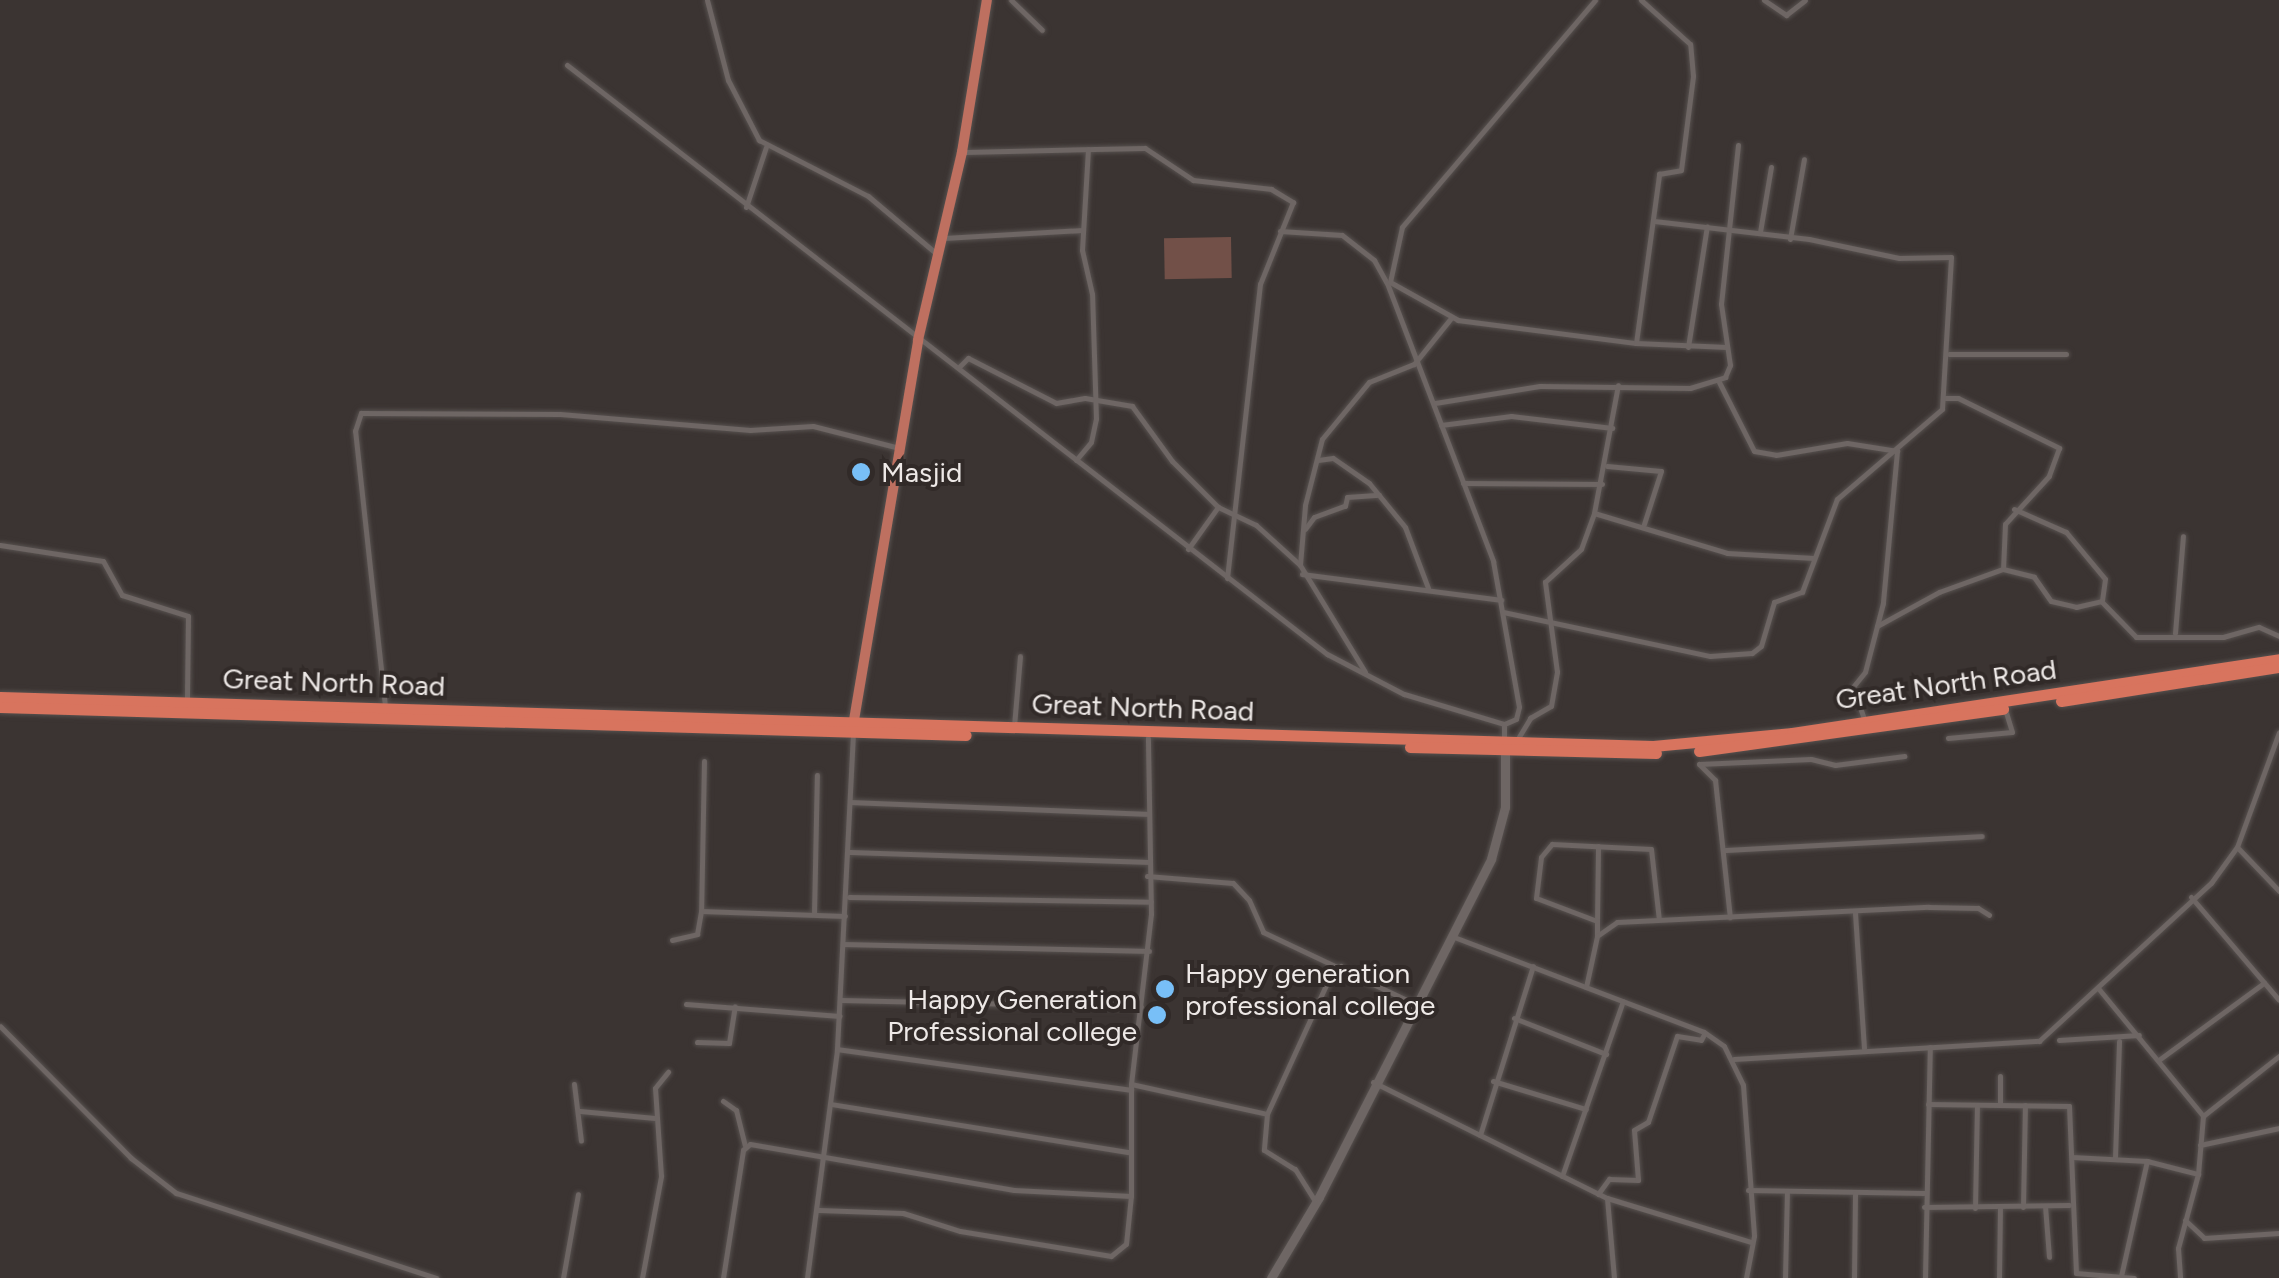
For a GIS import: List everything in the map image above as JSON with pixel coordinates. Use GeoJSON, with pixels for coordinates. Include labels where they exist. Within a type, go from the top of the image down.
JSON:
{"type":"FeatureCollection","features":[{"type":"Feature","properties":{"kind":"highway","name":"Great North Road"},"geometry":{"type":"LineString","coordinates":[[0,707],[299,711],[1148,738],[1699,744],[2279,659]]}},
{"type":"Feature","properties":{"kind":"highway","name":"Great North Road"},"geometry":{"type":"LineString","coordinates":[[853,728],[1509,743],[1699,758],[2279,668]]}},
{"type":"Feature","properties":{"kind":"highway","name":"Great North Road"},"geometry":{"type":"LineString","coordinates":[[0,697],[187,702],[299,711]]}},
{"type":"Feature","properties":{"kind":"main road"},"geometry":{"type":"LineString","coordinates":[[853,728],[918,340],[962,152],[986,0]]}},
{"type":"Feature","properties":{"kind":"main road"},"geometry":{"type":"LineString","coordinates":[[1271,1278],[1316,1202],[1372,1082],[1500,830],[1509,743]]}},
{"type":"Feature","properties":{"kind":"street"},"geometry":{"type":"LineString","coordinates":[[706,0],[728,80],[764,144],[868,196],[939,256]]}},
{"type":"Feature","properties":{"kind":"street"},"geometry":{"type":"LineString","coordinates":[[1011,0],[1042,30]]}},
{"type":"Feature","properties":{"kind":"street"},"geometry":{"type":"LineString","coordinates":[[1388,283],[1402,228],[1595,0]]}},
{"type":"Feature","properties":{"kind":"street"},"geometry":{"type":"LineString","coordinates":[[1632,343],[1645,306],[1659,174],[1681,170],[1692,48],[1641,0]]}},
{"type":"Feature","properties":{"kind":"street"},"geometry":{"type":"LineString","coordinates":[[1764,0],[1786,15],[1805,0]]}},
{"type":"Feature","properties":{"kind":"street"},"geometry":{"type":"LineString","coordinates":[[567,65],[746,208],[1327,654],[1404,694],[1504,724],[1516,719],[1519,706],[1502,600],[1420,358],[1388,283],[1374,260],[1342,235],[1280,232]]}},
{"type":"Feature","properties":{"kind":"street"},"geometry":{"type":"LineString","coordinates":[[746,208],[764,144]]}},
{"type":"Feature","properties":{"kind":"street"},"geometry":{"type":"LineString","coordinates":[[1435,403],[1540,386],[1677,388],[1720,382],[1729,370],[1721,304],[1738,144]]}},
{"type":"Feature","properties":{"kind":"street"},"geometry":{"type":"LineString","coordinates":[[962,152],[1145,148],[1193,180],[1284,193],[1294,209],[1280,232],[1252,330],[1227,578]]}},
{"type":"Feature","properties":{"kind":"street"},"geometry":{"type":"LineString","coordinates":[[1076,460],[1096,429],[1092,400],[1093,312],[1082,230],[1088,149]]}},
{"type":"Feature","properties":{"kind":"street"},"geometry":{"type":"LineString","coordinates":[[1790,239],[1804,159]]}},
{"type":"Feature","properties":{"kind":"street"},"geometry":{"type":"LineString","coordinates":[[1760,232],[1771,166]]}},
{"type":"Feature","properties":{"kind":"street"},"geometry":{"type":"LineString","coordinates":[[1502,612],[1710,656],[1743,656],[1761,646],[1774,602],[1802,592],[1838,499],[1937,416],[1946,398],[1952,257],[1899,258],[1760,232],[1654,221]]}},
{"type":"Feature","properties":{"kind":"street"},"geometry":{"type":"LineString","coordinates":[[1688,347],[1707,226]]}},
{"type":"Feature","properties":{"kind":"street"},"geometry":{"type":"LineString","coordinates":[[941,238],[1082,230]]}},
{"type":"Feature","properties":{"kind":"street"},"geometry":{"type":"LineString","coordinates":[[1388,283],[1451,318],[1538,336],[1688,347],[1728,346]]}},
{"type":"Feature","properties":{"kind":"street"},"geometry":{"type":"LineString","coordinates":[[1366,673],[1302,574],[1302,537],[1318,460],[1328,429],[1369,382],[1420,358],[1451,318]]}},
{"type":"Feature","properties":{"kind":"street"},"geometry":{"type":"LineString","coordinates":[[1949,354],[2066,354]]}},
{"type":"Feature","properties":{"kind":"street"},"geometry":{"type":"LineString","coordinates":[[958,367],[968,358],[1056,403],[1092,400],[1132,406],[1172,461],[1218,507],[1260,528],[1300,565]]}},
{"type":"Feature","properties":{"kind":"street"},"geometry":{"type":"LineString","coordinates":[[1720,382],[1754,451],[1776,455],[1847,444],[1897,451]]}},
{"type":"Feature","properties":{"kind":"street"},"geometry":{"type":"LineString","coordinates":[[1509,743],[1530,718],[1550,706],[1557,672],[1545,582],[1580,549],[1594,513],[1607,466],[1618,385]]}},
{"type":"Feature","properties":{"kind":"street"},"geometry":{"type":"LineString","coordinates":[[1946,398],[1958,398],[2059,448],[2049,476],[2014,508],[2005,524],[2002,569]]}},
{"type":"Feature","properties":{"kind":"street"},"geometry":{"type":"LineString","coordinates":[[386,714],[356,431],[360,413],[560,414],[750,430],[813,426],[902,449]]}},
{"type":"Feature","properties":{"kind":"street"},"geometry":{"type":"LineString","coordinates":[[1442,425],[1510,416],[1612,428]]}},
{"type":"Feature","properties":{"kind":"street"},"geometry":{"type":"LineString","coordinates":[[1864,719],[1852,687],[1864,672],[1877,626],[1898,490],[1897,451]]}},
{"type":"Feature","properties":{"kind":"street"},"geometry":{"type":"LineString","coordinates":[[1318,460],[1333,458],[1379,495],[1405,527],[1428,589]]}},
{"type":"Feature","properties":{"kind":"street"},"geometry":{"type":"LineString","coordinates":[[1607,466],[1661,471],[1644,524]]}},
{"type":"Feature","properties":{"kind":"street"},"geometry":{"type":"LineString","coordinates":[[1463,484],[1602,484]]}},
{"type":"Feature","properties":{"kind":"street"},"geometry":{"type":"LineString","coordinates":[[1302,537],[1308,521],[1345,506],[1347,497],[1379,495]]}},
{"type":"Feature","properties":{"kind":"street"},"geometry":{"type":"LineString","coordinates":[[1188,549],[1218,507]]}},
{"type":"Feature","properties":{"kind":"street"},"geometry":{"type":"LineString","coordinates":[[2014,508],[2066,532],[2104,576],[2101,601]]}},
{"type":"Feature","properties":{"kind":"street"},"geometry":{"type":"LineString","coordinates":[[1594,513],[1644,524],[1727,553],[1815,559]]}},
{"type":"Feature","properties":{"kind":"street"},"geometry":{"type":"LineString","coordinates":[[2175,633],[2183,536]]}},
{"type":"Feature","properties":{"kind":"street"},"geometry":{"type":"LineString","coordinates":[[0,545],[103,561],[122,595],[188,616],[187,702]]}},
{"type":"Feature","properties":{"kind":"street"},"geometry":{"type":"LineString","coordinates":[[1877,626],[1939,592],[2002,569],[2034,577],[2051,601],[2076,607],[2101,601]]}},
{"type":"Feature","properties":{"kind":"street"},"geometry":{"type":"LineString","coordinates":[[1302,574],[1502,600]]}},
{"type":"Feature","properties":{"kind":"street"},"geometry":{"type":"LineString","coordinates":[[2101,601],[2136,637],[2175,633],[2223,637],[2258,627],[2279,636]]}},
{"type":"Feature","properties":{"kind":"street"},"geometry":{"type":"LineString","coordinates":[[1014,729],[1020,656]]}},
{"type":"Feature","properties":{"kind":"street"},"geometry":{"type":"LineString","coordinates":[[1948,738],[2012,732],[2004,709]]}},
{"type":"Feature","properties":{"kind":"street"},"geometry":{"type":"LineString","coordinates":[[1504,724],[1509,743]]}},
{"type":"Feature","properties":{"kind":"street"},"geometry":{"type":"LineString","coordinates":[[807,1278],[828,1154],[838,1049],[853,728]]}},
{"type":"Feature","properties":{"kind":"street"},"geometry":{"type":"LineString","coordinates":[[1734,1058],[2039,1041],[2191,897],[2212,883],[2237,847],[2279,732]]}},
{"type":"Feature","properties":{"kind":"street"},"geometry":{"type":"LineString","coordinates":[[818,1210],[903,1213],[960,1231],[1110,1256],[1126,1244],[1132,1196],[1128,1152],[1131,1087],[1149,951],[1148,738]]}},
{"type":"Feature","properties":{"kind":"street"},"geometry":{"type":"LineString","coordinates":[[1699,758],[1811,759],[1835,765],[1904,756]]}},
{"type":"Feature","properties":{"kind":"street"},"geometry":{"type":"LineString","coordinates":[[1699,758],[1715,780],[1730,917]]}},
{"type":"Feature","properties":{"kind":"street"},"geometry":{"type":"LineString","coordinates":[[672,940],[697,934],[701,911],[704,761]]}},
{"type":"Feature","properties":{"kind":"street"},"geometry":{"type":"LineString","coordinates":[[814,914],[817,774]]}},
{"type":"Feature","properties":{"kind":"street"},"geometry":{"type":"LineString","coordinates":[[852,802],[1148,814]]}},
{"type":"Feature","properties":{"kind":"street"},"geometry":{"type":"LineString","coordinates":[[1724,850],[1982,836]]}},
{"type":"Feature","properties":{"kind":"street"},"geometry":{"type":"LineString","coordinates":[[1597,921],[1540,903],[1534,888],[1547,847],[1561,842],[1653,852],[1659,920]]}},
{"type":"Feature","properties":{"kind":"street"},"geometry":{"type":"LineString","coordinates":[[1586,987],[1597,936],[1598,846]]}},
{"type":"Feature","properties":{"kind":"street"},"geometry":{"type":"LineString","coordinates":[[2237,847],[2279,891]]}},
{"type":"Feature","properties":{"kind":"street"},"geometry":{"type":"LineString","coordinates":[[850,852],[1150,862]]}},
{"type":"Feature","properties":{"kind":"street"},"geometry":{"type":"LineString","coordinates":[[1147,876],[1233,883],[1250,900],[1262,932],[1413,1003]]}},
{"type":"Feature","properties":{"kind":"street"},"geometry":{"type":"LineString","coordinates":[[848,897],[1150,902]]}},
{"type":"Feature","properties":{"kind":"street"},"geometry":{"type":"LineString","coordinates":[[2191,897],[2279,1000]]}},
{"type":"Feature","properties":{"kind":"street"},"geometry":{"type":"LineString","coordinates":[[1597,936],[1616,922],[1974,907],[1989,915]]}},
{"type":"Feature","properties":{"kind":"street"},"geometry":{"type":"LineString","coordinates":[[701,911],[845,916]]}},
{"type":"Feature","properties":{"kind":"street"},"geometry":{"type":"LineString","coordinates":[[1855,912],[1864,1050]]}},
{"type":"Feature","properties":{"kind":"street"},"geometry":{"type":"LineString","coordinates":[[1450,935],[1704,1032],[1734,1058],[1743,1085],[1751,1242],[1746,1278]]}},
{"type":"Feature","properties":{"kind":"street"},"geometry":{"type":"LineString","coordinates":[[844,944],[1149,951]]}},
{"type":"Feature","properties":{"kind":"street"},"geometry":{"type":"LineString","coordinates":[[1316,1202],[1292,1167],[1264,1150],[1267,1114],[1327,983],[1341,966]]}},
{"type":"Feature","properties":{"kind":"street"},"geometry":{"type":"LineString","coordinates":[[1480,1136],[1493,1081],[1533,966]]}},
{"type":"Feature","properties":{"kind":"street"},"geometry":{"type":"LineString","coordinates":[[2160,1059],[2264,983]]}},
{"type":"Feature","properties":{"kind":"street"},"geometry":{"type":"LineString","coordinates":[[2098,988],[2203,1116],[2198,1174],[2185,1220],[2180,1278]]}},
{"type":"Feature","properties":{"kind":"street"},"geometry":{"type":"LineString","coordinates":[[841,1000],[1141,1007]]}},
{"type":"Feature","properties":{"kind":"street"},"geometry":{"type":"LineString","coordinates":[[1562,1176],[1624,1001]]}},
{"type":"Feature","properties":{"kind":"street"},"geometry":{"type":"LineString","coordinates":[[686,1004],[840,1016]]}},
{"type":"Feature","properties":{"kind":"street"},"geometry":{"type":"LineString","coordinates":[[697,1042],[729,1043],[735,1006]]}},
{"type":"Feature","properties":{"kind":"street"},"geometry":{"type":"LineString","coordinates":[[1514,1018],[1606,1054]]}},
{"type":"Feature","properties":{"kind":"street"},"geometry":{"type":"LineString","coordinates":[[0,1026],[131,1158],[176,1193],[436,1278]]}},
{"type":"Feature","properties":{"kind":"street"},"geometry":{"type":"LineString","coordinates":[[1598,1194],[1609,1179],[1638,1180],[1634,1130],[1648,1122],[1677,1036],[1701,1040],[1704,1032]]}},
{"type":"Feature","properties":{"kind":"street"},"geometry":{"type":"LineString","coordinates":[[2059,1040],[2119,1041],[2139,1035]]}},
{"type":"Feature","properties":{"kind":"street"},"geometry":{"type":"LineString","coordinates":[[2115,1157],[2119,1041]]}},
{"type":"Feature","properties":{"kind":"street"},"geometry":{"type":"LineString","coordinates":[[1925,1278],[1930,1048]]}},
{"type":"Feature","properties":{"kind":"street"},"geometry":{"type":"LineString","coordinates":[[838,1049],[1131,1087],[1267,1114]]}},
{"type":"Feature","properties":{"kind":"street"},"geometry":{"type":"LineString","coordinates":[[2203,1116],[2279,1056]]}},
{"type":"Feature","properties":{"kind":"street"},"geometry":{"type":"LineString","coordinates":[[642,1278],[661,1176],[655,1088],[668,1072]]}},
{"type":"Feature","properties":{"kind":"street"},"geometry":{"type":"LineString","coordinates":[[2000,1076],[2000,1105]]}},
{"type":"Feature","properties":{"kind":"street"},"geometry":{"type":"LineString","coordinates":[[1493,1081],[1586,1109]]}},
{"type":"Feature","properties":{"kind":"street"},"geometry":{"type":"LineString","coordinates":[[1372,1082],[1606,1198],[1751,1242]]}},
{"type":"Feature","properties":{"kind":"street"},"geometry":{"type":"LineString","coordinates":[[574,1084],[581,1141]]}},
{"type":"Feature","properties":{"kind":"street"},"geometry":{"type":"LineString","coordinates":[[722,1278],[746,1145],[736,1110],[724,1101]]}},
{"type":"Feature","properties":{"kind":"street"},"geometry":{"type":"LineString","coordinates":[[831,1104],[1128,1152]]}},
{"type":"Feature","properties":{"kind":"street"},"geometry":{"type":"LineString","coordinates":[[1928,1104],[2070,1106],[2070,1206],[2076,1224],[2076,1273],[2134,1278]]}},
{"type":"Feature","properties":{"kind":"street"},"geometry":{"type":"LineString","coordinates":[[1975,1208],[1977,1104]]}},
{"type":"Feature","properties":{"kind":"street"},"geometry":{"type":"LineString","coordinates":[[2023,1207],[2024,1105]]}},
{"type":"Feature","properties":{"kind":"street"},"geometry":{"type":"LineString","coordinates":[[580,1111],[655,1118]]}},
{"type":"Feature","properties":{"kind":"street"},"geometry":{"type":"LineString","coordinates":[[2200,1145],[2279,1128]]}},
{"type":"Feature","properties":{"kind":"street"},"geometry":{"type":"LineString","coordinates":[[746,1145],[828,1154],[1014,1190],[1132,1196]]}},
{"type":"Feature","properties":{"kind":"street"},"geometry":{"type":"LineString","coordinates":[[2072,1157],[2148,1161],[2198,1174]]}},
{"type":"Feature","properties":{"kind":"street"},"geometry":{"type":"LineString","coordinates":[[2122,1276],[2148,1161]]}},
{"type":"Feature","properties":{"kind":"street"},"geometry":{"type":"LineString","coordinates":[[1748,1190],[1924,1194]]}},
{"type":"Feature","properties":{"kind":"street"},"geometry":{"type":"LineString","coordinates":[[1785,1278],[1787,1192]]}},
{"type":"Feature","properties":{"kind":"street"},"geometry":{"type":"LineString","coordinates":[[1854,1278],[1855,1193]]}},
{"type":"Feature","properties":{"kind":"street"},"geometry":{"type":"LineString","coordinates":[[563,1278],[578,1194]]}},
{"type":"Feature","properties":{"kind":"street"},"geometry":{"type":"LineString","coordinates":[[1606,1198],[1614,1278]]}},
{"type":"Feature","properties":{"kind":"street"},"geometry":{"type":"LineString","coordinates":[[1924,1206],[2070,1206]]}},
{"type":"Feature","properties":{"kind":"street"},"geometry":{"type":"LineString","coordinates":[[2044,1206],[2049,1257]]}},
{"type":"Feature","properties":{"kind":"street"},"geometry":{"type":"LineString","coordinates":[[1999,1278],[2000,1208]]}},
{"type":"Feature","properties":{"kind":"street"},"geometry":{"type":"LineString","coordinates":[[2185,1220],[2212,1239],[2279,1233]]}},
{"type":"Feature","properties":{"kind":"shaded area"},"geometry":{"type":"Polygon","coordinates":[[[1231,237],[1232,278],[1165,279],[1164,238],[1231,237]]]}},
{"type":"Feature","properties":{"kind":"place","name":"Masjid"},"geometry":{"type":"Point","coordinates":[861,472]}},
{"type":"Feature","properties":{"kind":"place","name":"Happy generation professional college"},"geometry":{"type":"Point","coordinates":[1165,989]}},
{"type":"Feature","properties":{"kind":"place","name":"Happy Generation Professional college"},"geometry":{"type":"Point","coordinates":[1157,1015]}}]}
